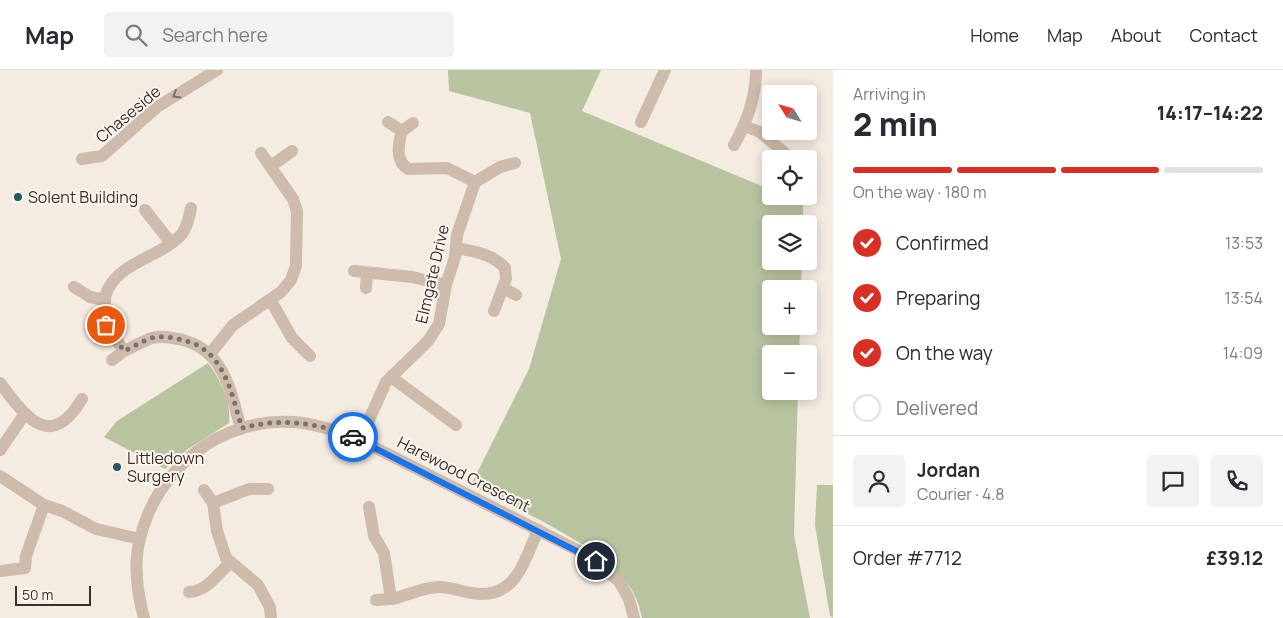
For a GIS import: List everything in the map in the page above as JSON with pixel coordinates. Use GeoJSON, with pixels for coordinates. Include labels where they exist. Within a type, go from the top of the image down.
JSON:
{"type":"FeatureCollection","features":[{"type":"Feature","properties":{"kind":"street","name":"Chaseside"},"geometry":{"type":"LineString","coordinates":[[82,159],[102,156],[157,107],[217,70]]}},
{"type":"Feature","properties":{"kind":"street"},"geometry":{"type":"LineString","coordinates":[[641,122],[665,70]]}},
{"type":"Feature","properties":{"kind":"street"},"geometry":{"type":"LineString","coordinates":[[734,145],[744,126],[756,83],[756,70]]}},
{"type":"Feature","properties":{"kind":"street"},"geometry":{"type":"LineString","coordinates":[[388,122],[402,131]]}},
{"type":"Feature","properties":{"kind":"street"},"geometry":{"type":"LineString","coordinates":[[413,123],[402,131],[399,156],[404,167],[408,169],[447,168],[475,182],[500,167],[515,163]]}},
{"type":"Feature","properties":{"kind":"street"},"geometry":{"type":"LineString","coordinates":[[744,126],[760,132],[781,150]]}},
{"type":"Feature","properties":{"kind":"street"},"geometry":{"type":"LineString","coordinates":[[271,166],[292,151]]}},
{"type":"Feature","properties":{"kind":"street"},"geometry":{"type":"LineString","coordinates":[[210,354],[233,325],[270,301],[287,286],[294,273],[298,220],[293,199],[261,153]]}},
{"type":"Feature","properties":{"kind":"street"},"geometry":{"type":"LineString","coordinates":[[396,178],[404,167]]}},
{"type":"Feature","properties":{"kind":"street","name":"Elmgate Drive"},"geometry":{"type":"LineString","coordinates":[[360,440],[382,389],[435,334],[442,314],[446,285],[461,220],[475,182]]}},
{"type":"Feature","properties":{"kind":"street"},"geometry":{"type":"LineString","coordinates":[[124,351],[106,325],[105,300],[112,283],[124,270],[172,243],[185,228],[191,208]]}},
{"type":"Feature","properties":{"kind":"street"},"geometry":{"type":"LineString","coordinates":[[145,210],[172,243]]}},
{"type":"Feature","properties":{"kind":"street"},"geometry":{"type":"LineString","coordinates":[[456,248],[480,253],[502,265],[507,274],[494,311]]}},
{"type":"Feature","properties":{"kind":"street"},"geometry":{"type":"LineString","coordinates":[[354,272],[412,276],[446,285]]}},
{"type":"Feature","properties":{"kind":"street"},"geometry":{"type":"LineString","coordinates":[[366,288],[367,272]]}},
{"type":"Feature","properties":{"kind":"street"},"geometry":{"type":"LineString","coordinates":[[74,287],[90,297],[105,300]]}},
{"type":"Feature","properties":{"kind":"street"},"geometry":{"type":"LineString","coordinates":[[503,288],[516,295]]}},
{"type":"Feature","properties":{"kind":"street"},"geometry":{"type":"LineString","coordinates":[[270,301],[292,338],[310,356]]}},
{"type":"Feature","properties":{"kind":"street"},"geometry":{"type":"LineString","coordinates":[[112,360],[124,351],[152,338],[163,337],[188,341],[210,354],[225,374],[242,428]]}},
{"type":"Feature","properties":{"kind":"street"},"geometry":{"type":"LineString","coordinates":[[392,377],[456,425]]}},
{"type":"Feature","properties":{"kind":"street"},"geometry":{"type":"LineString","coordinates":[[0,383],[24,415],[45,427],[53,428],[64,421],[82,399]]}},
{"type":"Feature","properties":{"kind":"street"},"geometry":{"type":"LineString","coordinates":[[446,416],[455,406]]}},
{"type":"Feature","properties":{"kind":"street"},"geometry":{"type":"LineString","coordinates":[[0,450],[24,415]]}},
{"type":"Feature","properties":{"kind":"street","name":"Harewood Crescent"},"geometry":{"type":"LineString","coordinates":[[144,618],[136,582],[140,539],[150,509],[170,476],[196,451],[227,433],[271,422],[292,422],[322,426],[360,440],[585,554],[604,567],[619,581],[629,599],[634,618]]}},
{"type":"Feature","properties":{"kind":"street"},"geometry":{"type":"LineString","coordinates":[[0,476],[44,506],[62,512],[96,529],[140,539]]}},
{"type":"Feature","properties":{"kind":"street"},"geometry":{"type":"LineString","coordinates":[[213,503],[249,489],[268,488]]}},
{"type":"Feature","properties":{"kind":"street"},"geometry":{"type":"LineString","coordinates":[[204,490],[213,503],[217,531],[226,558],[258,585],[270,607],[272,618]]}},
{"type":"Feature","properties":{"kind":"street"},"geometry":{"type":"LineString","coordinates":[[0,571],[26,573],[28,550],[44,506]]}},
{"type":"Feature","properties":{"kind":"street"},"geometry":{"type":"LineString","coordinates":[[369,507],[374,536],[384,553],[391,599]]}},
{"type":"Feature","properties":{"kind":"street"},"geometry":{"type":"LineString","coordinates":[[376,600],[391,599],[420,590],[441,587],[481,594],[499,591],[513,581],[522,569],[538,530]]}},
{"type":"Feature","properties":{"kind":"street"},"geometry":{"type":"LineString","coordinates":[[189,592],[200,591],[207,587],[230,562]]}},
{"type":"Feature","properties":{"kind":"green space"},"geometry":{"type":"Polygon","coordinates":[[[448,70],[601,70],[582,111],[762,186],[762,205],[803,205],[803,215],[762,215],[762,270],[802,270],[801,280],[762,280],[762,335],[800,335],[799,345],[762,345],[762,400],[798,400],[794,535],[810,618],[642,618],[632,591],[622,577],[608,564],[572,538],[471,485],[529,369],[561,259],[530,113],[449,91],[448,70]]]}},
{"type":"Feature","properties":{"kind":"green space"},"geometry":{"type":"Polygon","coordinates":[[[208,363],[217,376],[227,400],[229,423],[188,449],[165,469],[104,437],[117,421],[208,363]]]}},
{"type":"Feature","properties":{"kind":"green space"},"geometry":{"type":"Polygon","coordinates":[[[817,485],[833,485],[833,618],[830,616],[815,525],[817,485]]]}},
{"type":"Feature","properties":{"kind":"way so far"},"geometry":{"type":"LineString","coordinates":[[106,325],[124,351],[152,338],[163,337],[188,341],[210,354],[225,374],[242,428],[271,422],[308,423],[339,431],[353,437]]}},
{"type":"Feature","properties":{"kind":"place","name":"Solent Building"},"geometry":{"type":"Point","coordinates":[18,197]}},
{"type":"Feature","properties":{"kind":"place","name":"Littledown Surgery"},"geometry":{"type":"Point","coordinates":[117,467]}},
{"type":"Feature","properties":{"kind":"route"},"geometry":{"type":"LineString","coordinates":[[353,437],[476,498],[596,561]]}}]}
